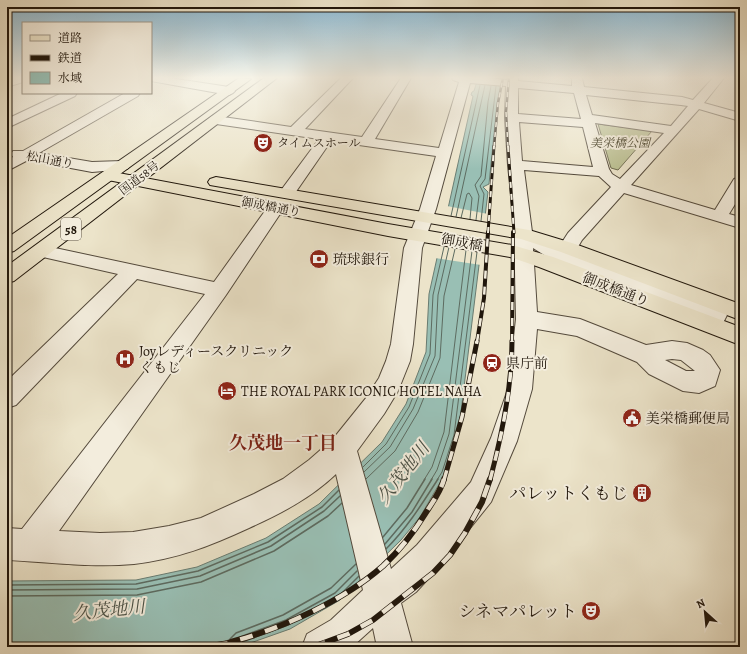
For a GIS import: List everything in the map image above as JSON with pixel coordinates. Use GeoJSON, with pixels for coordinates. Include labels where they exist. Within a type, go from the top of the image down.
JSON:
{"type":"FeatureCollection","features":[{"type":"Feature","properties":{"kind":"main road","name":"国道58号"},"geometry":{"type":"LineString","coordinates":[[7,247],[204,109]]}},
{"type":"Feature","properties":{"kind":"main road","name":"国道58号"},"geometry":{"type":"LineString","coordinates":[[7,276],[231,109]]}},
{"type":"Feature","properties":{"kind":"main road","name":"御成橋通り"},"geometry":{"type":"LineString","coordinates":[[122,166],[281,201]]}},
{"type":"Feature","properties":{"kind":"main road","name":"御成橋通り"},"geometry":{"type":"LineString","coordinates":[[108,176],[134,181],[281,201],[429,227]]}},
{"type":"Feature","properties":{"kind":"main road","name":"御成橋"},"geometry":{"type":"LineString","coordinates":[[429,227],[491,238]]}},
{"type":"Feature","properties":{"kind":"main road","name":"御成橋通り"},"geometry":{"type":"LineString","coordinates":[[491,238],[523,234],[568,248],[740,312]]}},
{"type":"Feature","properties":{"kind":"main road","name":"御成橋通り"},"geometry":{"type":"LineString","coordinates":[[491,238],[524,254],[740,336]]}},
{"type":"Feature","properties":{"kind":"street"},"geometry":{"type":"LineString","coordinates":[[7,124],[39,109]]}},
{"type":"Feature","properties":{"kind":"street"},"geometry":{"type":"LineString","coordinates":[[7,166],[107,109]]}},
{"type":"Feature","properties":{"kind":"street"},"geometry":{"type":"LineString","coordinates":[[294,132],[317,109]]}},
{"type":"Feature","properties":{"kind":"street"},"geometry":{"type":"LineString","coordinates":[[366,142],[387,109]]}},
{"type":"Feature","properties":{"kind":"street"},"geometry":{"type":"LineString","coordinates":[[18,545],[100,550],[133,548],[169,542],[202,533],[265,505],[293,489],[320,470],[343,448],[375,406],[389,384],[398,361],[402,344],[413,248],[429,227],[444,153],[457,109]]}},
{"type":"Feature","properties":{"kind":"street"},"geometry":{"type":"LineString","coordinates":[[320,647],[343,632],[381,597],[404,580],[428,556],[481,492],[504,441],[520,388],[527,319],[523,234],[511,109]]}},
{"type":"Feature","properties":{"kind":"street"},"geometry":{"type":"LineString","coordinates":[[584,109],[604,172],[607,177],[621,187],[740,223]]}},
{"type":"Feature","properties":{"kind":"street"},"geometry":{"type":"LineString","coordinates":[[568,248],[574,237],[693,109]]}},
{"type":"Feature","properties":{"kind":"street"},"geometry":{"type":"LineString","coordinates":[[709,109],[740,117]]}},
{"type":"Feature","properties":{"kind":"street"},"geometry":{"type":"LineString","coordinates":[[511,117],[587,121],[674,130]]}},
{"type":"Feature","properties":{"kind":"street"},"geometry":{"type":"LineString","coordinates":[[216,120],[444,153]]}},
{"type":"Feature","properties":{"kind":"street"},"geometry":{"type":"LineString","coordinates":[[18,545],[219,290],[328,137]]}},
{"type":"Feature","properties":{"kind":"street","name":"松山通り"},"geometry":{"type":"LineString","coordinates":[[7,152],[92,167]]}},
{"type":"Feature","properties":{"kind":"street"},"geometry":{"type":"LineString","coordinates":[[515,165],[604,172]]}},
{"type":"Feature","properties":{"kind":"street"},"geometry":{"type":"LineString","coordinates":[[92,167],[122,166]]}},
{"type":"Feature","properties":{"kind":"street"},"geometry":{"type":"LineString","coordinates":[[92,167],[108,176]]}},
{"type":"Feature","properties":{"kind":"street"},"geometry":{"type":"LineString","coordinates":[[719,217],[740,182]]}},
{"type":"Feature","properties":{"kind":"street"},"geometry":{"type":"LineString","coordinates":[[523,234],[564,258],[716,315]]}},
{"type":"Feature","properties":{"kind":"street"},"geometry":{"type":"LineString","coordinates":[[41,251],[219,290]]}},
{"type":"Feature","properties":{"kind":"street"},"geometry":{"type":"LineString","coordinates":[[7,398],[133,272]]}},
{"type":"Feature","properties":{"kind":"street"},"geometry":{"type":"LineString","coordinates":[[527,319],[580,328],[645,355]]}},
{"type":"Feature","properties":{"kind":"street"},"geometry":{"type":"LineString","coordinates":[[343,448],[395,647]]}},
{"type":"Feature","properties":{"kind":"green space","name":"美栄橋公園"},"geometry":{"type":"Polygon","coordinates":[[[598,124],[652,131],[618,170],[611,168],[598,124]]]}},
{"type":"Feature","properties":{"kind":"water","name":"久茂地川"},"geometry":{"type":"Polygon","coordinates":[[[470,109],[496,109],[489,184],[483,187],[488,192],[458,436],[445,474],[420,517],[401,540],[340,600],[290,629],[239,647],[7,647],[7,581],[136,580],[197,567],[266,538],[319,504],[382,442],[406,404],[426,352],[429,294],[470,109]]]}},
{"type":"Feature","properties":{"kind":"pier"},"geometry":{"type":"Polygon","coordinates":[[[447,206],[488,214],[481,265],[435,258],[447,206]]]}},
{"type":"Feature","properties":{"kind":"railway"},"geometry":{"type":"LineString","coordinates":[[494,147],[497,109]]}},
{"type":"Feature","properties":{"kind":"railway"},"geometry":{"type":"LineString","coordinates":[[506,109],[508,147]]}},
{"type":"Feature","properties":{"kind":"railway"},"geometry":{"type":"LineString","coordinates":[[488,233],[494,146]]}},
{"type":"Feature","properties":{"kind":"railway"},"geometry":{"type":"LineString","coordinates":[[508,146],[514,233]]}},
{"type":"Feature","properties":{"kind":"railway"},"geometry":{"type":"LineString","coordinates":[[477,342],[484,298],[488,232]]}},
{"type":"Feature","properties":{"kind":"railway"},"geometry":{"type":"LineString","coordinates":[[512,342],[513,232]]}},
{"type":"Feature","properties":{"kind":"railway"},"geometry":{"type":"LineString","coordinates":[[444,480],[462,417],[477,341]]}},
{"type":"Feature","properties":{"kind":"railway"},"geometry":{"type":"LineString","coordinates":[[490,480],[506,411],[512,359],[512,342]]}},
{"type":"Feature","properties":{"kind":"railway"},"geometry":{"type":"LineString","coordinates":[[189,647],[210,646],[251,636],[312,612],[350,591],[383,566],[400,548],[416,528],[441,488],[444,479]]}},
{"type":"Feature","properties":{"kind":"railway"},"geometry":{"type":"LineString","coordinates":[[313,647],[348,634],[373,620],[433,573],[450,555],[465,533],[482,502],[490,479]]}},
{"type":"Feature","properties":{"kind":"place","name":"タイムスホール"},"geometry":{"type":"Point","coordinates":[263,143]}},
{"type":"Feature","properties":{"kind":"place","name":"琉球銀行"},"geometry":{"type":"Point","coordinates":[319,259]}},
{"type":"Feature","properties":{"kind":"place","name":"Joyレディースクリニック くもじ"},"geometry":{"type":"Point","coordinates":[125,359]}},
{"type":"Feature","properties":{"kind":"place","name":"県庁前"},"geometry":{"type":"Point","coordinates":[492,363]}},
{"type":"Feature","properties":{"kind":"place","name":"THE ROYAL PARK ICONIC HOTEL NAHA"},"geometry":{"type":"Point","coordinates":[227,391]}},
{"type":"Feature","properties":{"kind":"place","name":"美栄橋郵便局"},"geometry":{"type":"Point","coordinates":[632,418]}},
{"type":"Feature","properties":{"kind":"place","name":"パレットくもじ"},"geometry":{"type":"Point","coordinates":[642,493]}},
{"type":"Feature","properties":{"kind":"place","name":"シネマパレット"},"geometry":{"type":"Point","coordinates":[591,611]}},
{"type":"Feature","properties":{"kind":"district","name":"久茂地一丁目"},"geometry":{"type":"Point","coordinates":[283,443]}}]}
